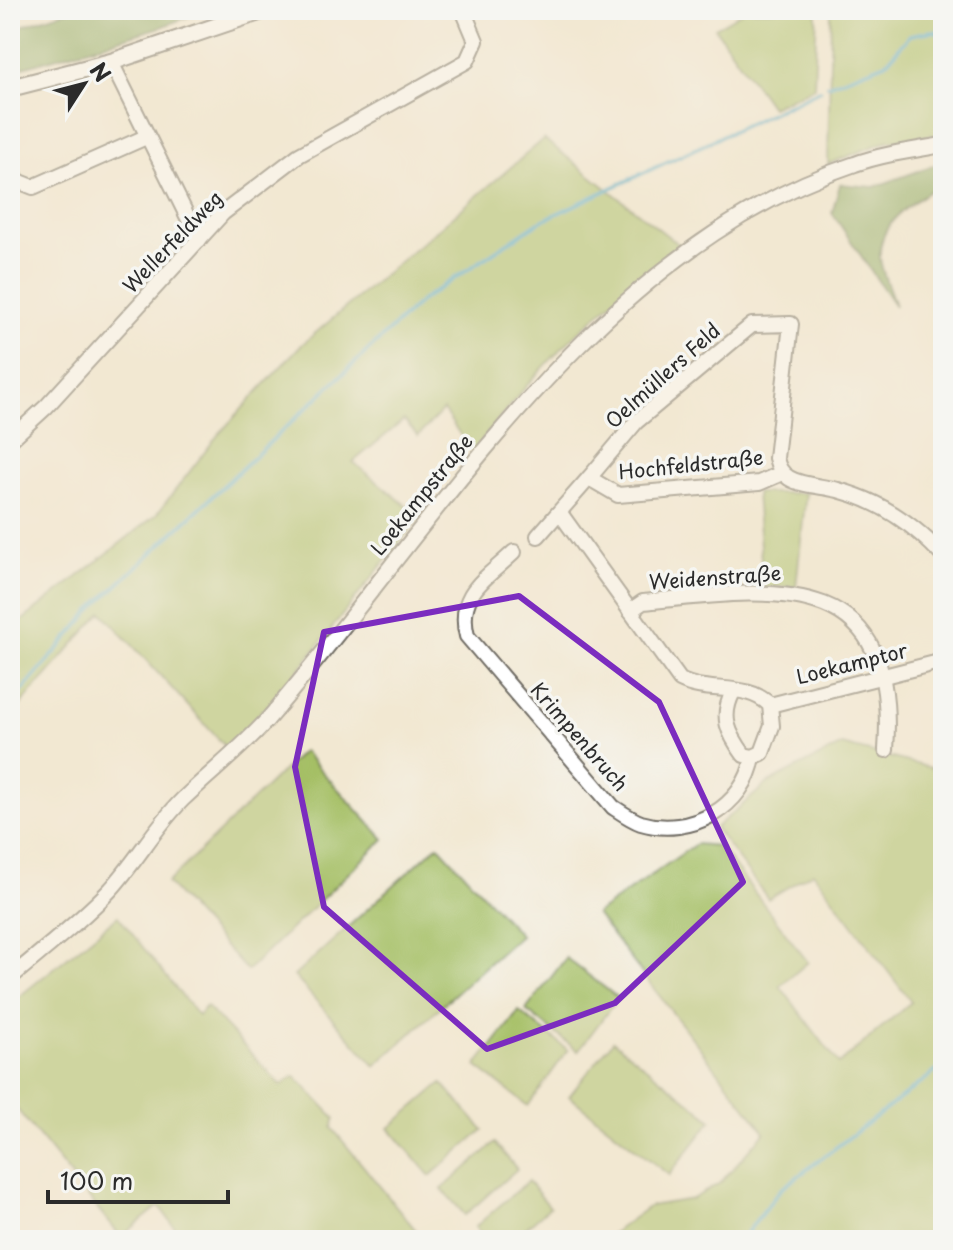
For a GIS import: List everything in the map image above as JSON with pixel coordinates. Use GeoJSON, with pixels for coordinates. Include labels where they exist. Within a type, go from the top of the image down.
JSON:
{"type":"FeatureCollection","features":[{"type":"Feature","properties":{"kind":"street"},"geometry":{"type":"LineString","coordinates":[[10,88],[111,62],[265,10]]}},
{"type":"Feature","properties":{"kind":"street","name":"Wellerfeldweg"},"geometry":{"type":"LineString","coordinates":[[10,440],[29,425],[223,213],[299,155],[467,61],[476,41],[463,10]]}},
{"type":"Feature","properties":{"kind":"street"},"geometry":{"type":"LineString","coordinates":[[111,62],[199,240]]}},
{"type":"Feature","properties":{"kind":"street"},"geometry":{"type":"LineString","coordinates":[[10,167],[18,181],[33,187],[146,137]]}},
{"type":"Feature","properties":{"kind":"street","name":"Loekampstraße"},"geometry":{"type":"LineString","coordinates":[[10,978],[100,900],[184,798],[233,757],[340,629],[458,478],[586,338],[692,248],[731,222],[855,163],[943,145]]}},
{"type":"Feature","properties":{"kind":"street","name":"Hochfeldstraße"},"geometry":{"type":"LineString","coordinates":[[774,321],[791,324],[776,458],[782,473],[792,481],[852,493],[873,502],[901,517],[943,556]]}},
{"type":"Feature","properties":{"kind":"street","name":"Oelmüllers Feld"},"geometry":{"type":"LineString","coordinates":[[589,478],[636,422],[677,386],[752,325],[774,321]]}},
{"type":"Feature","properties":{"kind":"street","name":"Hochfeldstraße"},"geometry":{"type":"LineString","coordinates":[[589,478],[618,495],[759,483],[782,473]]}},
{"type":"Feature","properties":{"kind":"street"},"geometry":{"type":"LineString","coordinates":[[538,536],[589,478]]}},
{"type":"Feature","properties":{"kind":"street"},"geometry":{"type":"LineString","coordinates":[[560,513],[680,680],[693,687],[717,686],[733,692],[750,692],[770,705],[772,726],[762,753],[753,757],[744,755],[726,724],[725,708],[733,692]]}},
{"type":"Feature","properties":{"kind":"street","name":"Krimpenbruch"},"geometry":{"type":"LineString","coordinates":[[514,552],[471,592],[461,613],[467,636],[613,807],[639,823],[662,827],[699,822],[732,800],[750,776],[753,757]]}},
{"type":"Feature","properties":{"kind":"street","name":"Weidenstraße"},"geometry":{"type":"LineString","coordinates":[[630,611],[643,602],[774,591],[821,601],[846,615],[864,636],[882,678],[888,713],[886,750]]}},
{"type":"Feature","properties":{"kind":"street","name":"Loekamptor"},"geometry":{"type":"LineString","coordinates":[[770,705],[943,661]]}},
{"type":"Feature","properties":{"kind":"highlighted area"},"geometry":{"type":"Polygon","coordinates":[[[519,596],[659,702],[743,882],[615,1003],[487,1049],[324,907],[295,767],[324,632],[519,596]]]}},
{"type":"Feature","properties":{"kind":"green space"},"geometry":{"type":"Polygon","coordinates":[[[69,10],[206,10],[161,27],[10,71],[10,30],[69,10]]]}},
{"type":"Feature","properties":{"kind":"green space"},"geometry":{"type":"Polygon","coordinates":[[[745,10],[817,10],[814,87],[771,107],[715,28],[745,10]]]}},
{"type":"Feature","properties":{"kind":"green space"},"geometry":{"type":"Polygon","coordinates":[[[831,10],[943,10],[943,134],[887,141],[828,164],[831,10]]]}},
{"type":"Feature","properties":{"kind":"green space"},"geometry":{"type":"Polygon","coordinates":[[[544,139],[683,248],[624,292],[569,342],[518,395],[473,453],[443,410],[418,436],[404,420],[353,462],[420,517],[232,754],[102,612],[10,717],[10,630],[156,515],[218,435],[299,347],[544,139]]]}},
{"type":"Feature","properties":{"kind":"green space"},"geometry":{"type":"Polygon","coordinates":[[[943,162],[943,182],[901,212],[885,232],[881,244],[881,263],[895,306],[832,213],[840,184],[874,187],[943,162]]]}},
{"type":"Feature","properties":{"kind":"green space"},"geometry":{"type":"Polygon","coordinates":[[[756,493],[806,493],[796,587],[763,587],[756,493]]]}},
{"type":"Feature","properties":{"kind":"green space"},"geometry":{"type":"Polygon","coordinates":[[[842,745],[943,771],[943,1240],[603,1240],[650,1206],[692,1199],[720,1183],[765,1132],[596,914],[696,844],[719,846],[808,962],[780,986],[839,1064],[911,1002],[813,872],[768,899],[715,828],[768,783],[842,745]]]}},
{"type":"Feature","properties":{"kind":"green space"},"geometry":{"type":"Polygon","coordinates":[[[303,751],[384,839],[247,971],[167,883],[303,751]]]}},
{"type":"Feature","properties":{"kind":"green space"},"geometry":{"type":"Polygon","coordinates":[[[438,845],[520,935],[375,1066],[294,976],[438,845]]]}},
{"type":"Feature","properties":{"kind":"green space"},"geometry":{"type":"Polygon","coordinates":[[[118,916],[198,1016],[206,1006],[281,1085],[295,1076],[335,1118],[332,1128],[424,1240],[184,1240],[159,1206],[121,1237],[10,1101],[10,1004],[118,916]]]}},
{"type":"Feature","properties":{"kind":"green space"},"geometry":{"type":"Polygon","coordinates":[[[566,958],[618,998],[578,1051],[526,1010],[566,958]]]}},
{"type":"Feature","properties":{"kind":"green space"},"geometry":{"type":"Polygon","coordinates":[[[519,1011],[568,1050],[528,1106],[476,1066],[519,1011]]]}},
{"type":"Feature","properties":{"kind":"green space"},"geometry":{"type":"Polygon","coordinates":[[[613,1041],[712,1120],[669,1175],[569,1096],[613,1041]]]}},
{"type":"Feature","properties":{"kind":"green space"},"geometry":{"type":"Polygon","coordinates":[[[442,1083],[483,1130],[430,1176],[389,1128],[442,1083]]]}},
{"type":"Feature","properties":{"kind":"green space"},"geometry":{"type":"Polygon","coordinates":[[[495,1143],[517,1169],[465,1215],[442,1189],[495,1143]]]}},
{"type":"Feature","properties":{"kind":"green space"},"geometry":{"type":"Polygon","coordinates":[[[528,1181],[550,1207],[512,1240],[487,1240],[475,1227],[528,1181]]]}},
{"type":"Feature","properties":{"kind":"waterway"},"geometry":{"type":"LineString","coordinates":[[828,85],[886,63],[910,35],[933,31],[943,33]]}},
{"type":"Feature","properties":{"kind":"waterway"},"geometry":{"type":"LineString","coordinates":[[10,705],[95,606],[422,300],[539,222],[820,90]]}},
{"type":"Feature","properties":{"kind":"waterway"},"geometry":{"type":"LineString","coordinates":[[741,1240],[780,1190],[943,1066]]}}]}
